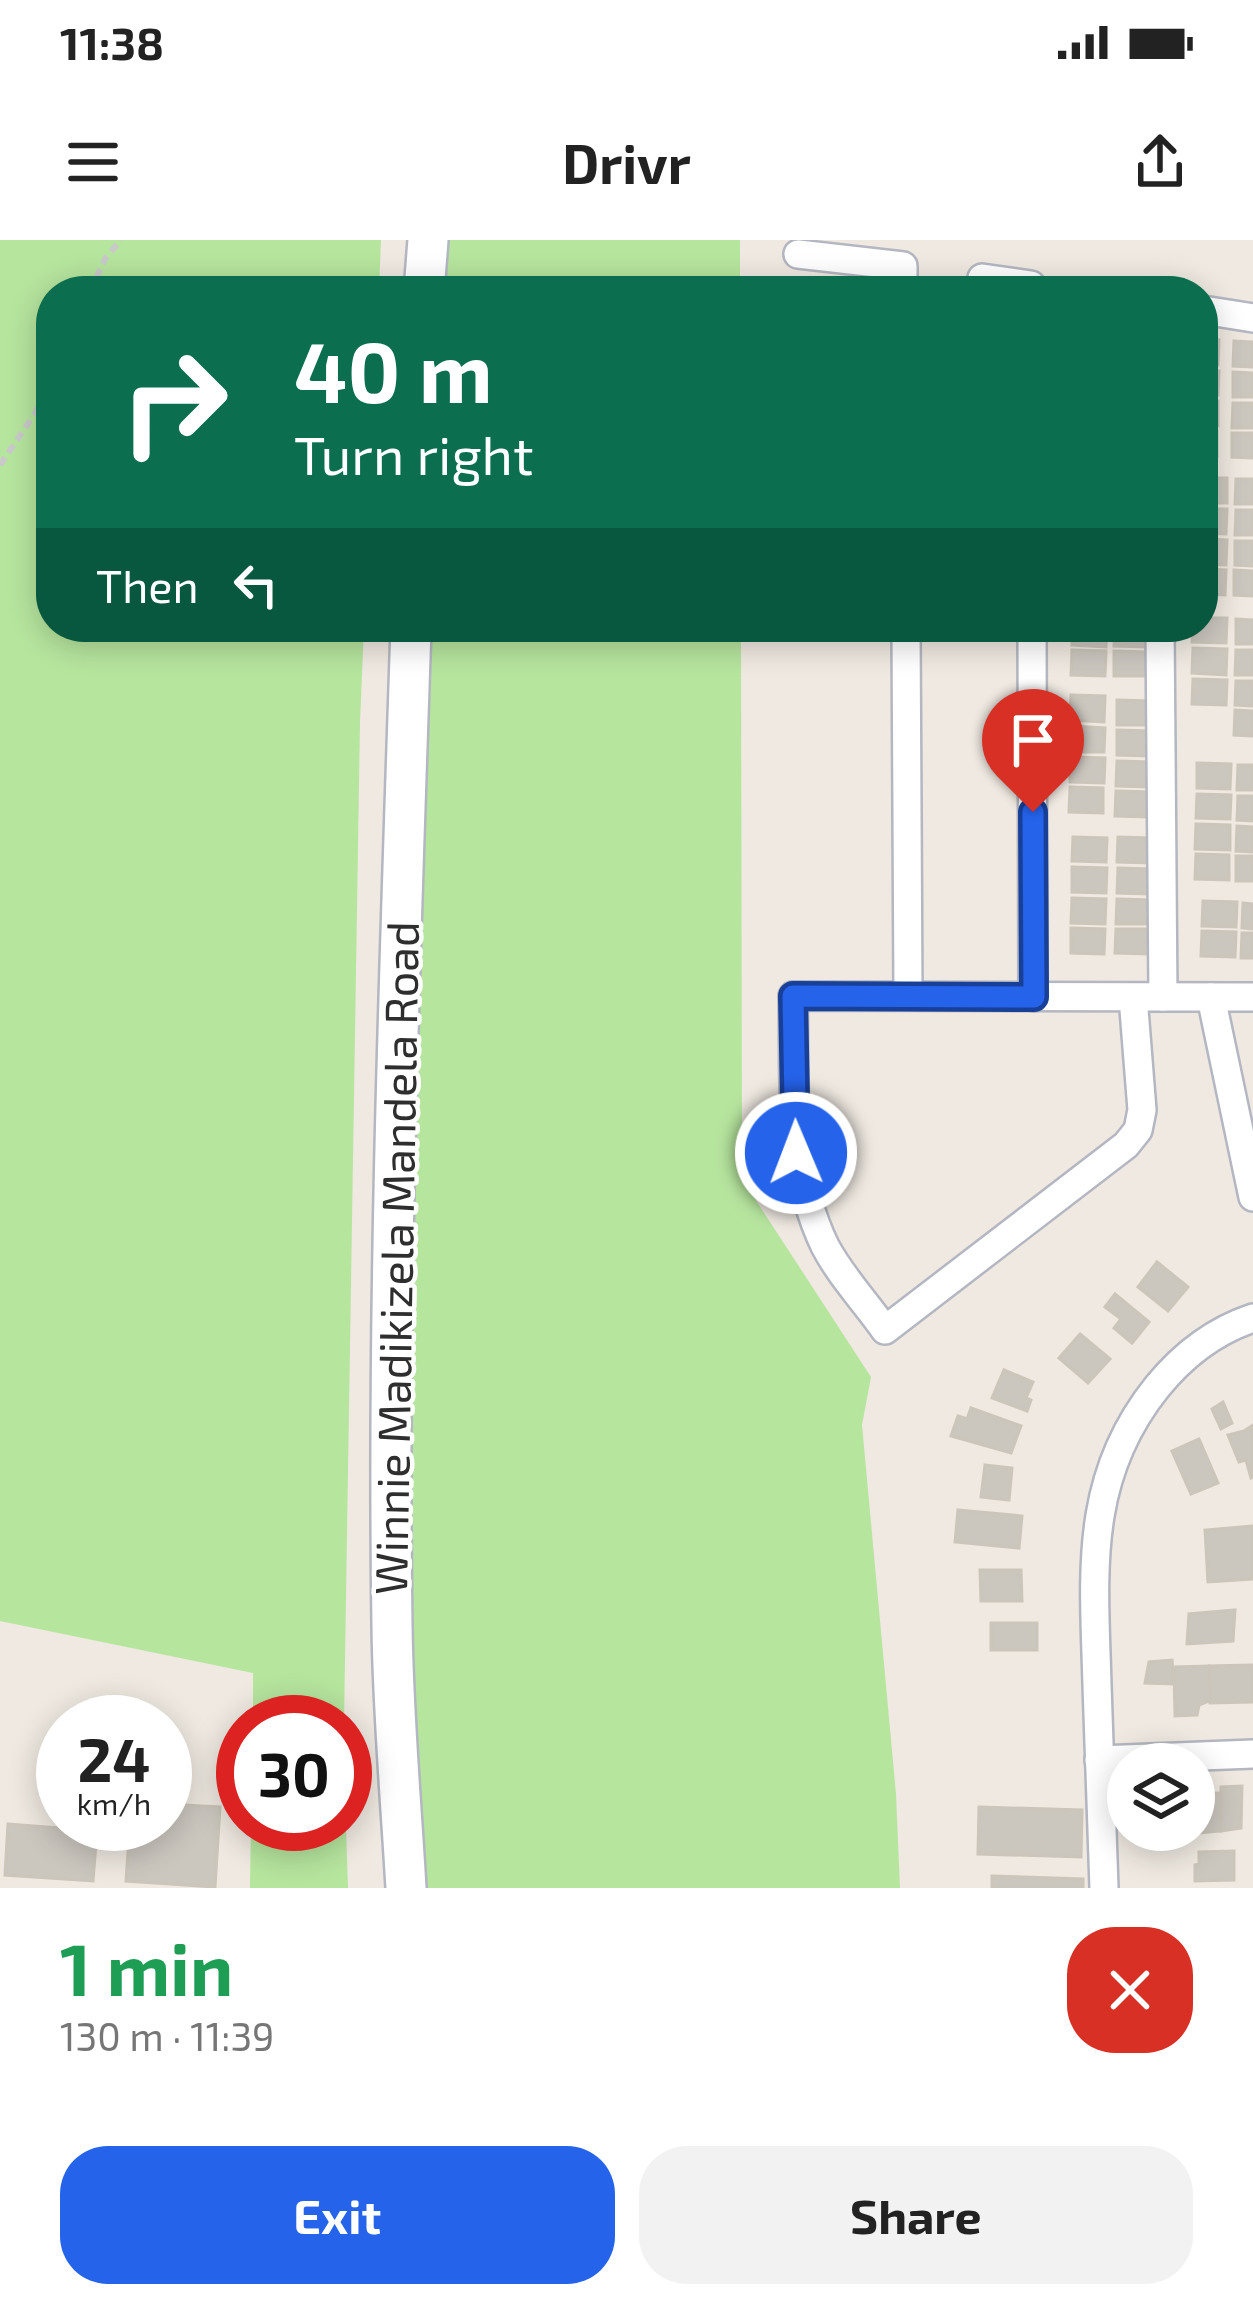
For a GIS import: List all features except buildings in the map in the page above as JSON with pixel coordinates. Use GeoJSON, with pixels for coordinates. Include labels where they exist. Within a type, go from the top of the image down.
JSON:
{"type":"FeatureCollection","features":[{"type":"Feature","properties":{"kind":"main road"},"geometry":{"type":"LineString","coordinates":[[425,276],[428,240]]}},
{"type":"Feature","properties":{"kind":"main road","name":"Winnie Madikizela Mandela Road"},"geometry":{"type":"LineString","coordinates":[[406,1888],[392,1627],[392,1535],[394,1168],[411,642]]}},
{"type":"Feature","properties":{"kind":"street"},"geometry":{"type":"LineString","coordinates":[[798,254],[903,266],[903,276]]}},
{"type":"Feature","properties":{"kind":"street"},"geometry":{"type":"LineString","coordinates":[[1218,312],[1253,318]]}},
{"type":"Feature","properties":{"kind":"street"},"geometry":{"type":"LineString","coordinates":[[906,642],[908,996]]}},
{"type":"Feature","properties":{"kind":"street"},"geometry":{"type":"LineString","coordinates":[[1032,642],[1034,997]]}},
{"type":"Feature","properties":{"kind":"street"},"geometry":{"type":"LineString","coordinates":[[1160,642],[1163,997]]}},
{"type":"Feature","properties":{"kind":"street"},"geometry":{"type":"LineString","coordinates":[[1133,997],[1142,1110],[1138,1130],[1126,1145],[885,1330],[826,1248],[806,1193],[796,1153],[793,996],[1211,997],[1253,998]]}},
{"type":"Feature","properties":{"kind":"street"},"geometry":{"type":"LineString","coordinates":[[1211,997],[1253,1197]]}},
{"type":"Feature","properties":{"kind":"street"},"geometry":{"type":"LineString","coordinates":[[1104,1888],[1094,1569],[1100,1504],[1116,1451],[1146,1400],[1179,1360],[1229,1326],[1253,1318]]}},
{"type":"Feature","properties":{"kind":"street"},"geometry":{"type":"LineString","coordinates":[[1099,1760],[1253,1754]]}},
{"type":"Feature","properties":{"kind":"path"},"geometry":{"type":"LineString","coordinates":[[97,276],[121,240]]}},
{"type":"Feature","properties":{"kind":"path"},"geometry":{"type":"LineString","coordinates":[[0,465],[36,412]]}},
{"type":"Feature","properties":{"kind":"green space"},"geometry":{"type":"Polygon","coordinates":[[[0,240],[381,240],[380,276],[36,276],[36,642],[363,642],[344,1695],[253,1695],[253,1673],[0,1621],[0,240]]]}},
{"type":"Feature","properties":{"kind":"green space"},"geometry":{"type":"Polygon","coordinates":[[[428,240],[740,240],[740,276],[425,276],[428,240]]]}},
{"type":"Feature","properties":{"kind":"green space"},"geometry":{"type":"Polygon","coordinates":[[[411,642],[741,642],[742,1179],[871,1377],[862,1425],[896,1794],[900,1888],[406,1888],[411,642]]]}},
{"type":"Feature","properties":{"kind":"green space"},"geometry":{"type":"Polygon","coordinates":[[[251,1851],[347,1851],[348,1888],[250,1888],[251,1851]]]}},
{"type":"Feature","properties":{"kind":"route"},"geometry":{"type":"LineString","coordinates":[[796,1153],[793,996],[1034,997],[1033,812]]}}]}
